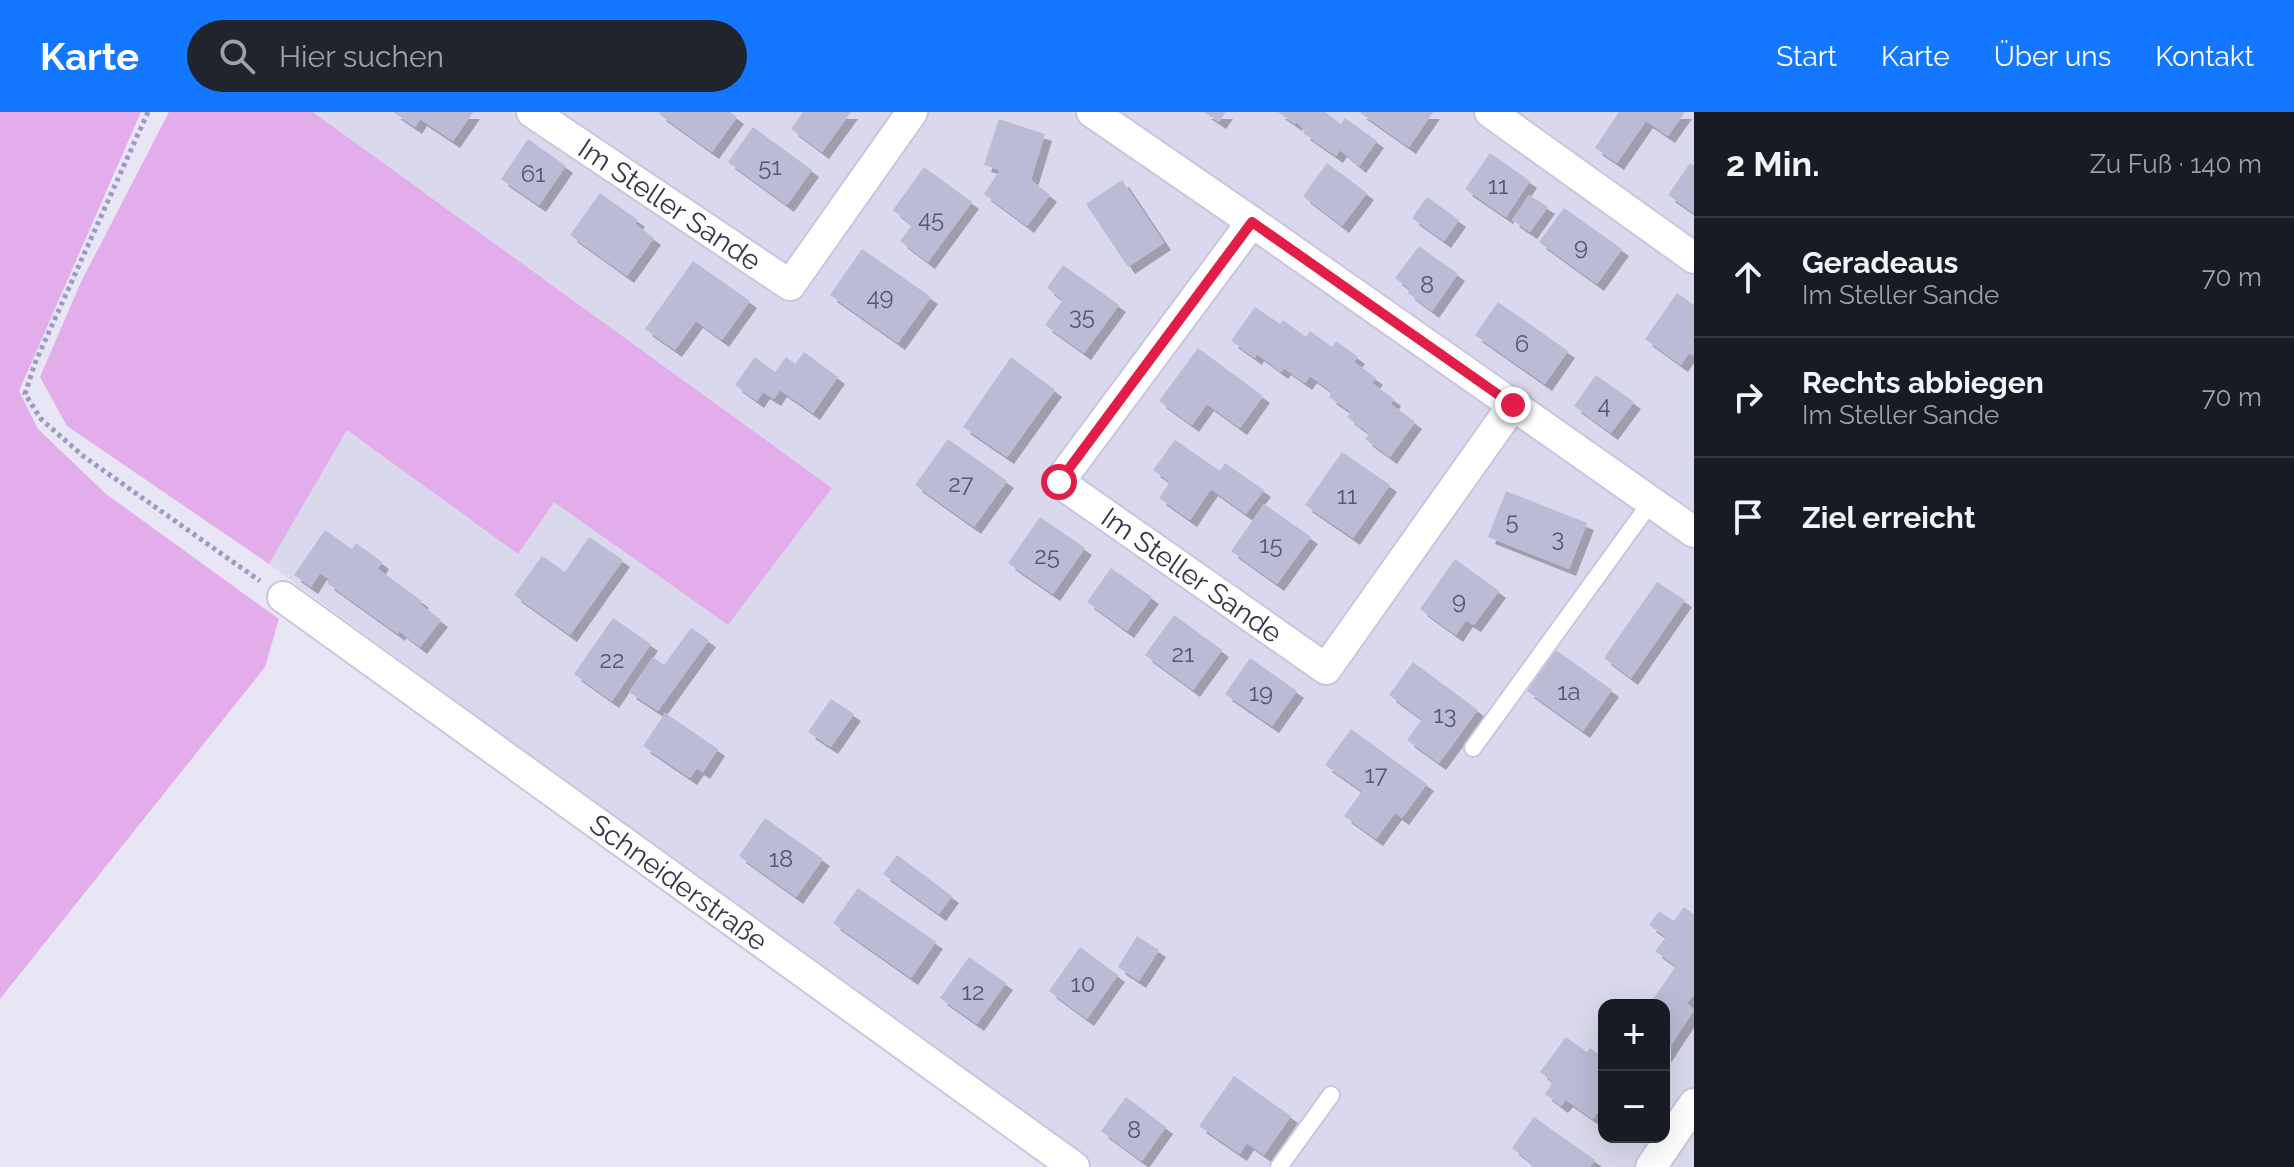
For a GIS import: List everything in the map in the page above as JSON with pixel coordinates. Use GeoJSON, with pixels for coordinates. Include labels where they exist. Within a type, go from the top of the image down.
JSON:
{"type":"FeatureCollection","features":[{"type":"Feature","properties":{"kind":"street","name":"Im Steller Sande"},"geometry":{"type":"LineString","coordinates":[[532,112],[790,285],[912,112]]}},
{"type":"Feature","properties":{"kind":"street"},"geometry":{"type":"LineString","coordinates":[[1092,112],[1694,532]]}},
{"type":"Feature","properties":{"kind":"street"},"geometry":{"type":"LineString","coordinates":[[1490,112],[1694,258]]}},
{"type":"Feature","properties":{"kind":"street","name":"Im Steller Sande"},"geometry":{"type":"LineString","coordinates":[[1252,222],[1059,482],[1326,669],[1513,405]]}},
{"type":"Feature","properties":{"kind":"street","name":"Schneiderstraße"},"geometry":{"type":"LineString","coordinates":[[283,597],[1074,1167]]}},
{"type":"Feature","properties":{"kind":"street"},"geometry":{"type":"LineString","coordinates":[[1651,1167],[1694,1104]]}},
{"type":"Feature","properties":{"kind":"lane"},"geometry":{"type":"LineString","coordinates":[[1473,748],[1651,502]]}},
{"type":"Feature","properties":{"kind":"lane"},"geometry":{"type":"LineString","coordinates":[[1279,1167],[1331,1095]]}},
{"type":"Feature","properties":{"kind":"path"},"geometry":{"type":"LineString","coordinates":[[148,112],[35,363],[25,394],[41,419],[83,456],[283,597]]}},
{"type":"Feature","properties":{"kind":"shaded area"},"geometry":{"type":"Polygon","coordinates":[[[0,112],[141,112],[19,391],[38,429],[106,494],[279,619],[265,667],[0,999],[0,112]]]}},
{"type":"Feature","properties":{"kind":"shaded area"},"geometry":{"type":"Polygon","coordinates":[[[169,112],[313,112],[832,488],[728,625],[554,502],[518,554],[347,430],[269,564],[67,426],[40,377],[81,282],[169,112]]]}},
{"type":"Feature","properties":{"kind":"shaded area"},"geometry":{"type":"Polygon","coordinates":[[[313,112],[1694,112],[1694,1167],[1094,1167],[269,564],[347,430],[517,553],[554,501],[728,625],[832,488],[313,112]]]}},
{"type":"Feature","properties":{"kind":"building"},"geometry":{"type":"Polygon","coordinates":[[[393,112],[473,112],[453,141],[420,119],[415,127],[393,112]]]}},
{"type":"Feature","properties":{"kind":"building"},"geometry":{"type":"Polygon","coordinates":[[[730,112],[737,117],[712,152],[659,114],[730,112]]]}},
{"type":"Feature","properties":{"kind":"building"},"geometry":{"type":"Polygon","coordinates":[[[803,112],[851,112],[822,152],[791,129],[803,112]]]}},
{"type":"Feature","properties":{"kind":"building"},"geometry":{"type":"Polygon","coordinates":[[[1204,112],[1226,112],[1219,122],[1204,112]]]}},
{"type":"Feature","properties":{"kind":"building"},"geometry":{"type":"Polygon","coordinates":[[[1278,112],[1325,112],[1341,124],[1345,118],[1377,141],[1359,166],[1340,150],[1336,156],[1303,133],[1305,130],[1296,122],[1278,112]]]}},
{"type":"Feature","properties":{"kind":"building"},"geometry":{"type":"Polygon","coordinates":[[[1359,112],[1433,112],[1409,147],[1359,112]]]}},
{"type":"Feature","properties":{"kind":"building"},"geometry":{"type":"Polygon","coordinates":[[[1619,112],[1685,112],[1668,136],[1646,121],[1617,163],[1595,148],[1619,112]]]}},
{"type":"Feature","properties":{"kind":"building"},"geometry":{"type":"Polygon","coordinates":[[[999,119],[1045,134],[1031,180],[1050,195],[1027,226],[984,194],[1000,170],[984,165],[999,119]]]}},
{"type":"Feature","properties":{"kind":"building"},"geometry":{"type":"Polygon","coordinates":[[[753,127],[812,170],[787,205],[728,162],[753,127]]]}},
{"type":"Feature","properties":{"kind":"building"},"geometry":{"type":"Polygon","coordinates":[[[528,139],[566,166],[539,205],[501,179],[528,139]]]}},
{"type":"Feature","properties":{"kind":"building"},"geometry":{"type":"Polygon","coordinates":[[[1490,153],[1530,181],[1506,217],[1465,189],[1490,153]]]}},
{"type":"Feature","properties":{"kind":"building"},"geometry":{"type":"Polygon","coordinates":[[[1327,163],[1367,193],[1342,226],[1303,196],[1327,163]]]}},
{"type":"Feature","properties":{"kind":"building"},"geometry":{"type":"Polygon","coordinates":[[[1690,163],[1694,166],[1694,213],[1668,195],[1690,163]]]}},
{"type":"Feature","properties":{"kind":"building"},"geometry":{"type":"Polygon","coordinates":[[[924,167],[972,202],[928,262],[900,241],[912,225],[893,210],[924,167]]]}},
{"type":"Feature","properties":{"kind":"building"},"geometry":{"type":"Polygon","coordinates":[[[1122,180],[1164,243],[1128,267],[1086,204],[1122,180]]]}},
{"type":"Feature","properties":{"kind":"building"},"geometry":{"type":"Polygon","coordinates":[[[600,193],[638,220],[635,224],[654,238],[627,276],[570,235],[600,193]]]}},
{"type":"Feature","properties":{"kind":"building"},"geometry":{"type":"Polygon","coordinates":[[[1529,195],[1548,207],[1530,232],[1512,220],[1529,195]]]}},
{"type":"Feature","properties":{"kind":"building"},"geometry":{"type":"Polygon","coordinates":[[[1427,197],[1459,220],[1444,241],[1412,218],[1427,197]]]}},
{"type":"Feature","properties":{"kind":"building"},"geometry":{"type":"Polygon","coordinates":[[[1564,208],[1622,249],[1597,284],[1539,242],[1564,208]]]}},
{"type":"Feature","properties":{"kind":"building"},"geometry":{"type":"Polygon","coordinates":[[[1419,246],[1458,274],[1432,311],[1408,293],[1410,289],[1395,278],[1419,246]]]}},
{"type":"Feature","properties":{"kind":"building"},"geometry":{"type":"Polygon","coordinates":[[[862,249],[931,297],[898,343],[830,295],[862,249]]]}},
{"type":"Feature","properties":{"kind":"building"},"geometry":{"type":"Polygon","coordinates":[[[693,261],[750,301],[722,340],[696,321],[675,350],[645,329],[693,261]]]}},
{"type":"Feature","properties":{"kind":"building"},"geometry":{"type":"Polygon","coordinates":[[[1063,265],[1119,305],[1084,353],[1045,325],[1063,300],[1047,288],[1063,265]]]}},
{"type":"Feature","properties":{"kind":"building"},"geometry":{"type":"Polygon","coordinates":[[[1677,293],[1694,305],[1694,356],[1689,353],[1681,365],[1645,339],[1677,293]]]}},
{"type":"Feature","properties":{"kind":"building"},"geometry":{"type":"Polygon","coordinates":[[[1498,302],[1568,351],[1545,384],[1475,335],[1498,302]]]}},
{"type":"Feature","properties":{"kind":"building"},"geometry":{"type":"Polygon","coordinates":[[[1255,307],[1280,324],[1283,320],[1306,337],[1310,331],[1332,347],[1336,341],[1358,357],[1354,362],[1376,378],[1372,383],[1394,399],[1391,404],[1415,422],[1390,457],[1365,439],[1370,434],[1347,417],[1351,412],[1329,397],[1332,392],[1310,376],[1305,383],[1284,368],[1281,372],[1257,354],[1255,358],[1231,341],[1255,307]]]}},
{"type":"Feature","properties":{"kind":"building"},"geometry":{"type":"Polygon","coordinates":[[[1198,348],[1263,396],[1240,428],[1207,404],[1192,425],[1159,401],[1198,348]]]}},
{"type":"Feature","properties":{"kind":"building"},"geometry":{"type":"Polygon","coordinates":[[[804,352],[838,377],[813,413],[780,390],[774,399],[763,392],[757,401],[735,385],[755,357],[775,372],[786,357],[795,364],[804,352]]]}},
{"type":"Feature","properties":{"kind":"building"},"geometry":{"type":"Polygon","coordinates":[[[1011,357],[1055,390],[1007,457],[963,427],[1011,357]]]}},
{"type":"Feature","properties":{"kind":"building"},"geometry":{"type":"Polygon","coordinates":[[[1596,375],[1634,402],[1611,433],[1574,406],[1596,375]]]}},
{"type":"Feature","properties":{"kind":"building"},"geometry":{"type":"Polygon","coordinates":[[[948,439],[1007,481],[974,527],[915,485],[948,439]]]}},
{"type":"Feature","properties":{"kind":"building"},"geometry":{"type":"Polygon","coordinates":[[[1175,440],[1220,471],[1225,463],[1264,490],[1246,514],[1211,489],[1190,520],[1159,498],[1170,482],[1153,470],[1175,440]]]}},
{"type":"Feature","properties":{"kind":"building"},"geometry":{"type":"Polygon","coordinates":[[[1342,452],[1390,485],[1353,538],[1305,505],[1342,452]]]}},
{"type":"Feature","properties":{"kind":"building"},"geometry":{"type":"Polygon","coordinates":[[[1506,491],[1587,523],[1569,569],[1488,537],[1506,491]]]}},
{"type":"Feature","properties":{"kind":"building"},"geometry":{"type":"Polygon","coordinates":[[[1264,504],[1311,537],[1277,584],[1231,551],[1264,504]]]}},
{"type":"Feature","properties":{"kind":"building"},"geometry":{"type":"Polygon","coordinates":[[[1040,517],[1085,548],[1053,594],[1008,563],[1040,517]]]}},
{"type":"Feature","properties":{"kind":"building"},"geometry":{"type":"Polygon","coordinates":[[[325,530],[352,549],[356,543],[382,562],[378,569],[422,601],[420,604],[441,620],[420,647],[327,583],[330,580],[320,573],[311,587],[294,575],[325,530]]]}},
{"type":"Feature","properties":{"kind":"building"},"geometry":{"type":"Polygon","coordinates":[[[589,537],[623,560],[570,635],[514,595],[542,556],[565,572],[589,537]]]}},
{"type":"Feature","properties":{"kind":"building"},"geometry":{"type":"Polygon","coordinates":[[[1455,559],[1499,591],[1474,625],[1466,620],[1456,635],[1420,609],[1455,559]]]}},
{"type":"Feature","properties":{"kind":"building"},"geometry":{"type":"Polygon","coordinates":[[[1111,568],[1152,597],[1127,631],[1087,602],[1111,568]]]}},
{"type":"Feature","properties":{"kind":"building"},"geometry":{"type":"Polygon","coordinates":[[[1657,582],[1685,600],[1631,678],[1604,658],[1657,582]]]}},
{"type":"Feature","properties":{"kind":"building"},"geometry":{"type":"Polygon","coordinates":[[[1174,615],[1222,650],[1193,690],[1145,655],[1174,615]]]}},
{"type":"Feature","properties":{"kind":"building"},"geometry":{"type":"Polygon","coordinates":[[[613,618],[651,644],[612,701],[574,674],[613,618]]]}},
{"type":"Feature","properties":{"kind":"building"},"geometry":{"type":"Polygon","coordinates":[[[691,628],[709,640],[658,711],[629,692],[653,657],[664,665],[691,628]]]}},
{"type":"Feature","properties":{"kind":"building"},"geometry":{"type":"Polygon","coordinates":[[[1556,650],[1612,690],[1583,731],[1527,691],[1556,650]]]}},
{"type":"Feature","properties":{"kind":"building"},"geometry":{"type":"Polygon","coordinates":[[[1250,658],[1297,691],[1272,726],[1225,694],[1250,658]]]}},
{"type":"Feature","properties":{"kind":"building"},"geometry":{"type":"Polygon","coordinates":[[[1413,662],[1478,710],[1439,763],[1407,740],[1422,719],[1389,695],[1413,662]]]}},
{"type":"Feature","properties":{"kind":"building"},"geometry":{"type":"Polygon","coordinates":[[[831,699],[854,714],[831,747],[808,732],[831,699]]]}},
{"type":"Feature","properties":{"kind":"building"},"geometry":{"type":"Polygon","coordinates":[[[665,713],[718,749],[703,772],[697,768],[690,778],[643,746],[665,713]]]}},
{"type":"Feature","properties":{"kind":"building"},"geometry":{"type":"Polygon","coordinates":[[[1351,729],[1427,784],[1402,818],[1395,813],[1376,839],[1344,816],[1362,791],[1325,765],[1351,729]]]}},
{"type":"Feature","properties":{"kind":"building"},"geometry":{"type":"Polygon","coordinates":[[[765,818],[823,859],[796,897],[739,856],[765,818]]]}},
{"type":"Feature","properties":{"kind":"building"},"geometry":{"type":"Polygon","coordinates":[[[897,855],[952,896],[939,914],[883,874],[897,855]]]}},
{"type":"Feature","properties":{"kind":"building"},"geometry":{"type":"Polygon","coordinates":[[[858,888],[936,942],[911,978],[833,923],[858,888]]]}},
{"type":"Feature","properties":{"kind":"building"},"geometry":{"type":"Polygon","coordinates":[[[1684,907],[1694,914],[1694,994],[1687,1003],[1694,1010],[1670,1047],[1670,999],[1653,999],[1676,966],[1655,951],[1666,937],[1649,925],[1659,911],[1674,921],[1684,907]]]}},
{"type":"Feature","properties":{"kind":"building"},"geometry":{"type":"Polygon","coordinates":[[[1137,936],[1159,950],[1139,981],[1118,967],[1137,936]]]}},
{"type":"Feature","properties":{"kind":"building"},"geometry":{"type":"Polygon","coordinates":[[[1080,947],[1118,975],[1087,1019],[1049,991],[1080,947]]]}},
{"type":"Feature","properties":{"kind":"building"},"geometry":{"type":"Polygon","coordinates":[[[969,957],[1006,983],[977,1024],[940,998],[969,957]]]}},
{"type":"Feature","properties":{"kind":"building"},"geometry":{"type":"Polygon","coordinates":[[[1566,1037],[1587,1052],[1590,1048],[1598,1054],[1598,1112],[1593,1119],[1566,1100],[1561,1106],[1545,1094],[1553,1082],[1540,1072],[1566,1037]]]}},
{"type":"Feature","properties":{"kind":"building"},"geometry":{"type":"Polygon","coordinates":[[[1234,1076],[1291,1116],[1264,1155],[1247,1143],[1240,1154],[1199,1126],[1234,1076]]]}},
{"type":"Feature","properties":{"kind":"building"},"geometry":{"type":"Polygon","coordinates":[[[1126,1097],[1166,1127],[1142,1161],[1101,1131],[1126,1097]]]}},
{"type":"Feature","properties":{"kind":"building"},"geometry":{"type":"Polygon","coordinates":[[[1534,1117],[1595,1160],[1590,1167],[1531,1167],[1533,1164],[1512,1148],[1534,1117]]]}},
{"type":"Feature","properties":{"kind":"route"},"geometry":{"type":"LineString","coordinates":[[1059,482],[1252,222],[1513,405]]}}]}
